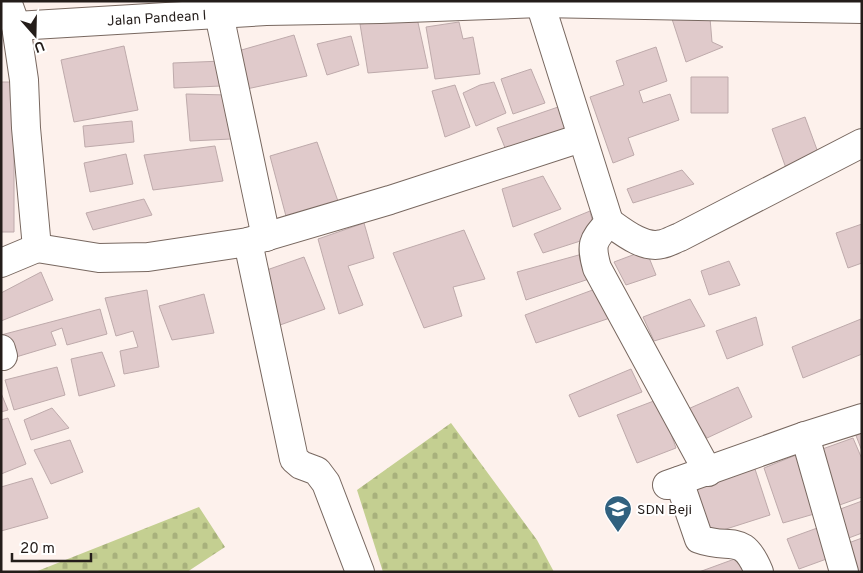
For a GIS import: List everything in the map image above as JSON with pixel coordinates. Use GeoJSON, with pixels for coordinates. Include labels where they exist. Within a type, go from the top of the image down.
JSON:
{"type":"FeatureCollection","features":[{"type":"Feature","properties":{"kind":"street","name":"Jalan Pandean I"},"geometry":{"type":"LineString","coordinates":[[37,248],[26,128],[24,80],[11,13],[219,14],[266,6],[381,9],[540,3],[862,8]]}},
{"type":"Feature","properties":{"kind":"street"},"geometry":{"type":"LineString","coordinates":[[540,3],[609,222],[625,233],[651,245],[662,244],[680,237],[862,143]]}},
{"type":"Feature","properties":{"kind":"street"},"geometry":{"type":"LineString","coordinates":[[219,14],[294,459],[302,465],[317,471],[326,483],[360,572]]}},
{"type":"Feature","properties":{"kind":"street"},"geometry":{"type":"LineString","coordinates":[[1,263],[37,248],[99,258],[138,257],[257,240],[390,200],[581,138]]}},
{"type":"Feature","properties":{"kind":"street"},"geometry":{"type":"LineString","coordinates":[[609,222],[594,242],[592,250],[597,268],[708,472]]}},
{"type":"Feature","properties":{"kind":"street"},"geometry":{"type":"LineString","coordinates":[[759,572],[754,560],[745,548],[729,542],[711,543],[700,539],[673,483],[805,436],[862,418]]}},
{"type":"Feature","properties":{"kind":"street"},"geometry":{"type":"LineString","coordinates":[[805,436],[844,572]]}},
{"type":"Feature","properties":{"kind":"green space"},"geometry":{"type":"Polygon","coordinates":[[[451,423],[537,540],[554,572],[383,572],[357,490],[451,423]]]}},
{"type":"Feature","properties":{"kind":"green space"},"geometry":{"type":"Polygon","coordinates":[[[199,507],[225,547],[187,572],[35,572],[199,507]]]}},
{"type":"Feature","properties":{"kind":"building"},"geometry":{"type":"Polygon","coordinates":[[[417,18],[428,68],[368,73],[360,24],[417,18]]]}},
{"type":"Feature","properties":{"kind":"building"},"geometry":{"type":"Polygon","coordinates":[[[710,18],[712,42],[723,47],[686,62],[672,19],[710,18]]]}},
{"type":"Feature","properties":{"kind":"building"},"geometry":{"type":"Polygon","coordinates":[[[459,22],[463,39],[473,37],[480,74],[435,79],[426,27],[459,22]]]}},
{"type":"Feature","properties":{"kind":"building"},"geometry":{"type":"Polygon","coordinates":[[[294,35],[307,76],[242,90],[231,53],[294,35]]]}},
{"type":"Feature","properties":{"kind":"building"},"geometry":{"type":"Polygon","coordinates":[[[351,36],[359,65],[327,75],[317,44],[351,36]]]}},
{"type":"Feature","properties":{"kind":"building"},"geometry":{"type":"Polygon","coordinates":[[[124,46],[138,110],[74,122],[61,60],[124,46]]]}},
{"type":"Feature","properties":{"kind":"building"},"geometry":{"type":"Polygon","coordinates":[[[656,47],[667,81],[639,91],[643,103],[670,94],[679,120],[628,138],[634,155],[613,163],[590,97],[624,85],[616,61],[656,47]]]}},
{"type":"Feature","properties":{"kind":"building"},"geometry":{"type":"Polygon","coordinates":[[[223,61],[221,86],[174,88],[173,63],[223,61]]]}},
{"type":"Feature","properties":{"kind":"building"},"geometry":{"type":"Polygon","coordinates":[[[531,69],[545,103],[513,114],[501,79],[531,69]]]}},
{"type":"Feature","properties":{"kind":"building"},"geometry":{"type":"Polygon","coordinates":[[[691,77],[728,77],[728,113],[691,113],[691,77]]]}},
{"type":"Feature","properties":{"kind":"building"},"geometry":{"type":"Polygon","coordinates":[[[1,82],[14,82],[14,232],[1,232],[1,82]]]}},
{"type":"Feature","properties":{"kind":"building"},"geometry":{"type":"Polygon","coordinates":[[[494,82],[506,113],[476,126],[463,93],[480,85],[494,82]]]}},
{"type":"Feature","properties":{"kind":"building"},"geometry":{"type":"Polygon","coordinates":[[[455,85],[470,127],[445,137],[432,91],[455,85]]]}},
{"type":"Feature","properties":{"kind":"building"},"geometry":{"type":"Polygon","coordinates":[[[186,94],[228,95],[231,139],[190,141],[186,94]]]}},
{"type":"Feature","properties":{"kind":"building"},"geometry":{"type":"Polygon","coordinates":[[[564,105],[575,139],[510,160],[497,128],[564,105]]]}},
{"type":"Feature","properties":{"kind":"building"},"geometry":{"type":"Polygon","coordinates":[[[805,117],[820,158],[787,171],[772,129],[805,117]]]}},
{"type":"Feature","properties":{"kind":"building"},"geometry":{"type":"Polygon","coordinates":[[[132,121],[134,142],[85,147],[83,126],[132,121]]]}},
{"type":"Feature","properties":{"kind":"building"},"geometry":{"type":"Polygon","coordinates":[[[317,142],[339,204],[287,220],[270,156],[317,142]]]}},
{"type":"Feature","properties":{"kind":"building"},"geometry":{"type":"Polygon","coordinates":[[[215,146],[223,181],[153,190],[144,155],[215,146]]]}},
{"type":"Feature","properties":{"kind":"building"},"geometry":{"type":"Polygon","coordinates":[[[126,154],[133,184],[90,192],[84,163],[126,154]]]}},
{"type":"Feature","properties":{"kind":"building"},"geometry":{"type":"Polygon","coordinates":[[[682,170],[694,184],[633,203],[627,189],[682,170]]]}},
{"type":"Feature","properties":{"kind":"building"},"geometry":{"type":"Polygon","coordinates":[[[543,176],[561,209],[513,227],[502,189],[543,176]]]}},
{"type":"Feature","properties":{"kind":"building"},"geometry":{"type":"Polygon","coordinates":[[[144,199],[152,215],[93,230],[86,213],[144,199]]]}},
{"type":"Feature","properties":{"kind":"building"},"geometry":{"type":"Polygon","coordinates":[[[590,211],[596,236],[543,253],[534,234],[590,211]]]}},
{"type":"Feature","properties":{"kind":"building"},"geometry":{"type":"Polygon","coordinates":[[[364,223],[374,258],[348,266],[363,305],[339,314],[318,239],[364,223]]]}},
{"type":"Feature","properties":{"kind":"building"},"geometry":{"type":"Polygon","coordinates":[[[862,224],[862,263],[848,268],[836,233],[862,224]]]}},
{"type":"Feature","properties":{"kind":"building"},"geometry":{"type":"Polygon","coordinates":[[[464,230],[485,279],[453,287],[462,316],[424,328],[393,253],[464,230]]]}},
{"type":"Feature","properties":{"kind":"building"},"geometry":{"type":"Polygon","coordinates":[[[646,250],[656,275],[626,285],[614,262],[646,250]]]}},
{"type":"Feature","properties":{"kind":"building"},"geometry":{"type":"Polygon","coordinates":[[[586,253],[595,277],[526,300],[517,272],[586,253]]]}},
{"type":"Feature","properties":{"kind":"building"},"geometry":{"type":"Polygon","coordinates":[[[304,257],[325,309],[280,325],[261,272],[304,257]]]}},
{"type":"Feature","properties":{"kind":"building"},"geometry":{"type":"Polygon","coordinates":[[[729,261],[740,285],[709,295],[701,271],[729,261]]]}},
{"type":"Feature","properties":{"kind":"building"},"geometry":{"type":"Polygon","coordinates":[[[41,272],[53,300],[1,321],[1,293],[41,272]]]}},
{"type":"Feature","properties":{"kind":"building"},"geometry":{"type":"Polygon","coordinates":[[[598,288],[610,318],[536,343],[525,315],[598,288]]]}},
{"type":"Feature","properties":{"kind":"building"},"geometry":{"type":"Polygon","coordinates":[[[147,290],[159,367],[124,374],[120,351],[138,347],[133,331],[116,336],[105,298],[147,290]]]}},
{"type":"Feature","properties":{"kind":"building"},"geometry":{"type":"Polygon","coordinates":[[[204,294],[214,333],[172,340],[159,306],[204,294]]]}},
{"type":"Feature","properties":{"kind":"building"},"geometry":{"type":"Polygon","coordinates":[[[690,299],[705,326],[654,341],[643,317],[690,299]]]}},
{"type":"Feature","properties":{"kind":"building"},"geometry":{"type":"Polygon","coordinates":[[[100,309],[107,334],[67,345],[62,328],[51,332],[56,345],[6,360],[1,343],[1,335],[100,309]]]}},
{"type":"Feature","properties":{"kind":"building"},"geometry":{"type":"Polygon","coordinates":[[[756,317],[763,345],[727,359],[716,331],[756,317]]]}},
{"type":"Feature","properties":{"kind":"building"},"geometry":{"type":"Polygon","coordinates":[[[861,319],[862,354],[803,378],[792,347],[861,319]]]}},
{"type":"Feature","properties":{"kind":"building"},"geometry":{"type":"Polygon","coordinates":[[[102,352],[115,386],[79,396],[71,359],[102,352]]]}},
{"type":"Feature","properties":{"kind":"building"},"geometry":{"type":"Polygon","coordinates":[[[57,367],[65,395],[14,410],[5,380],[57,367]]]}},
{"type":"Feature","properties":{"kind":"building"},"geometry":{"type":"Polygon","coordinates":[[[631,369],[642,392],[579,417],[569,395],[631,369]]]}},
{"type":"Feature","properties":{"kind":"building"},"geometry":{"type":"Polygon","coordinates":[[[738,387],[752,417],[707,438],[688,409],[738,387]]]}},
{"type":"Feature","properties":{"kind":"building"},"geometry":{"type":"Polygon","coordinates":[[[1,393],[8,410],[1,412],[1,393]]]}},
{"type":"Feature","properties":{"kind":"building"},"geometry":{"type":"Polygon","coordinates":[[[659,399],[676,448],[637,463],[617,415],[659,399]]]}},
{"type":"Feature","properties":{"kind":"building"},"geometry":{"type":"Polygon","coordinates":[[[52,408],[69,428],[31,440],[24,420],[52,408]]]}},
{"type":"Feature","properties":{"kind":"building"},"geometry":{"type":"Polygon","coordinates":[[[8,418],[26,464],[1,474],[1,420],[8,418]]]}},
{"type":"Feature","properties":{"kind":"building"},"geometry":{"type":"Polygon","coordinates":[[[862,431],[862,451],[855,433],[862,431]]]}},
{"type":"Feature","properties":{"kind":"building"},"geometry":{"type":"Polygon","coordinates":[[[853,438],[862,459],[862,497],[834,507],[814,452],[853,438]]]}},
{"type":"Feature","properties":{"kind":"building"},"geometry":{"type":"Polygon","coordinates":[[[70,440],[83,472],[51,484],[34,450],[70,440]]]}},
{"type":"Feature","properties":{"kind":"building"},"geometry":{"type":"Polygon","coordinates":[[[801,453],[821,512],[783,523],[764,468],[801,453]]]}},
{"type":"Feature","properties":{"kind":"building"},"geometry":{"type":"Polygon","coordinates":[[[754,466],[770,515],[701,537],[686,488],[754,466]]]}},
{"type":"Feature","properties":{"kind":"building"},"geometry":{"type":"Polygon","coordinates":[[[32,478],[48,518],[1,531],[1,487],[32,478]]]}},
{"type":"Feature","properties":{"kind":"building"},"geometry":{"type":"Polygon","coordinates":[[[862,501],[862,533],[846,539],[835,511],[862,501]]]}},
{"type":"Feature","properties":{"kind":"building"},"geometry":{"type":"Polygon","coordinates":[[[820,527],[832,557],[799,569],[787,539],[820,527]]]}},
{"type":"Feature","properties":{"kind":"building"},"geometry":{"type":"Polygon","coordinates":[[[862,538],[862,572],[853,572],[843,545],[862,538]]]}},
{"type":"Feature","properties":{"kind":"building"},"geometry":{"type":"Polygon","coordinates":[[[740,557],[744,572],[699,572],[740,557]]]}},
{"type":"Feature","properties":{"kind":"place","name":"SDN Beji"},"geometry":{"type":"Point","coordinates":[618,533]}}]}
